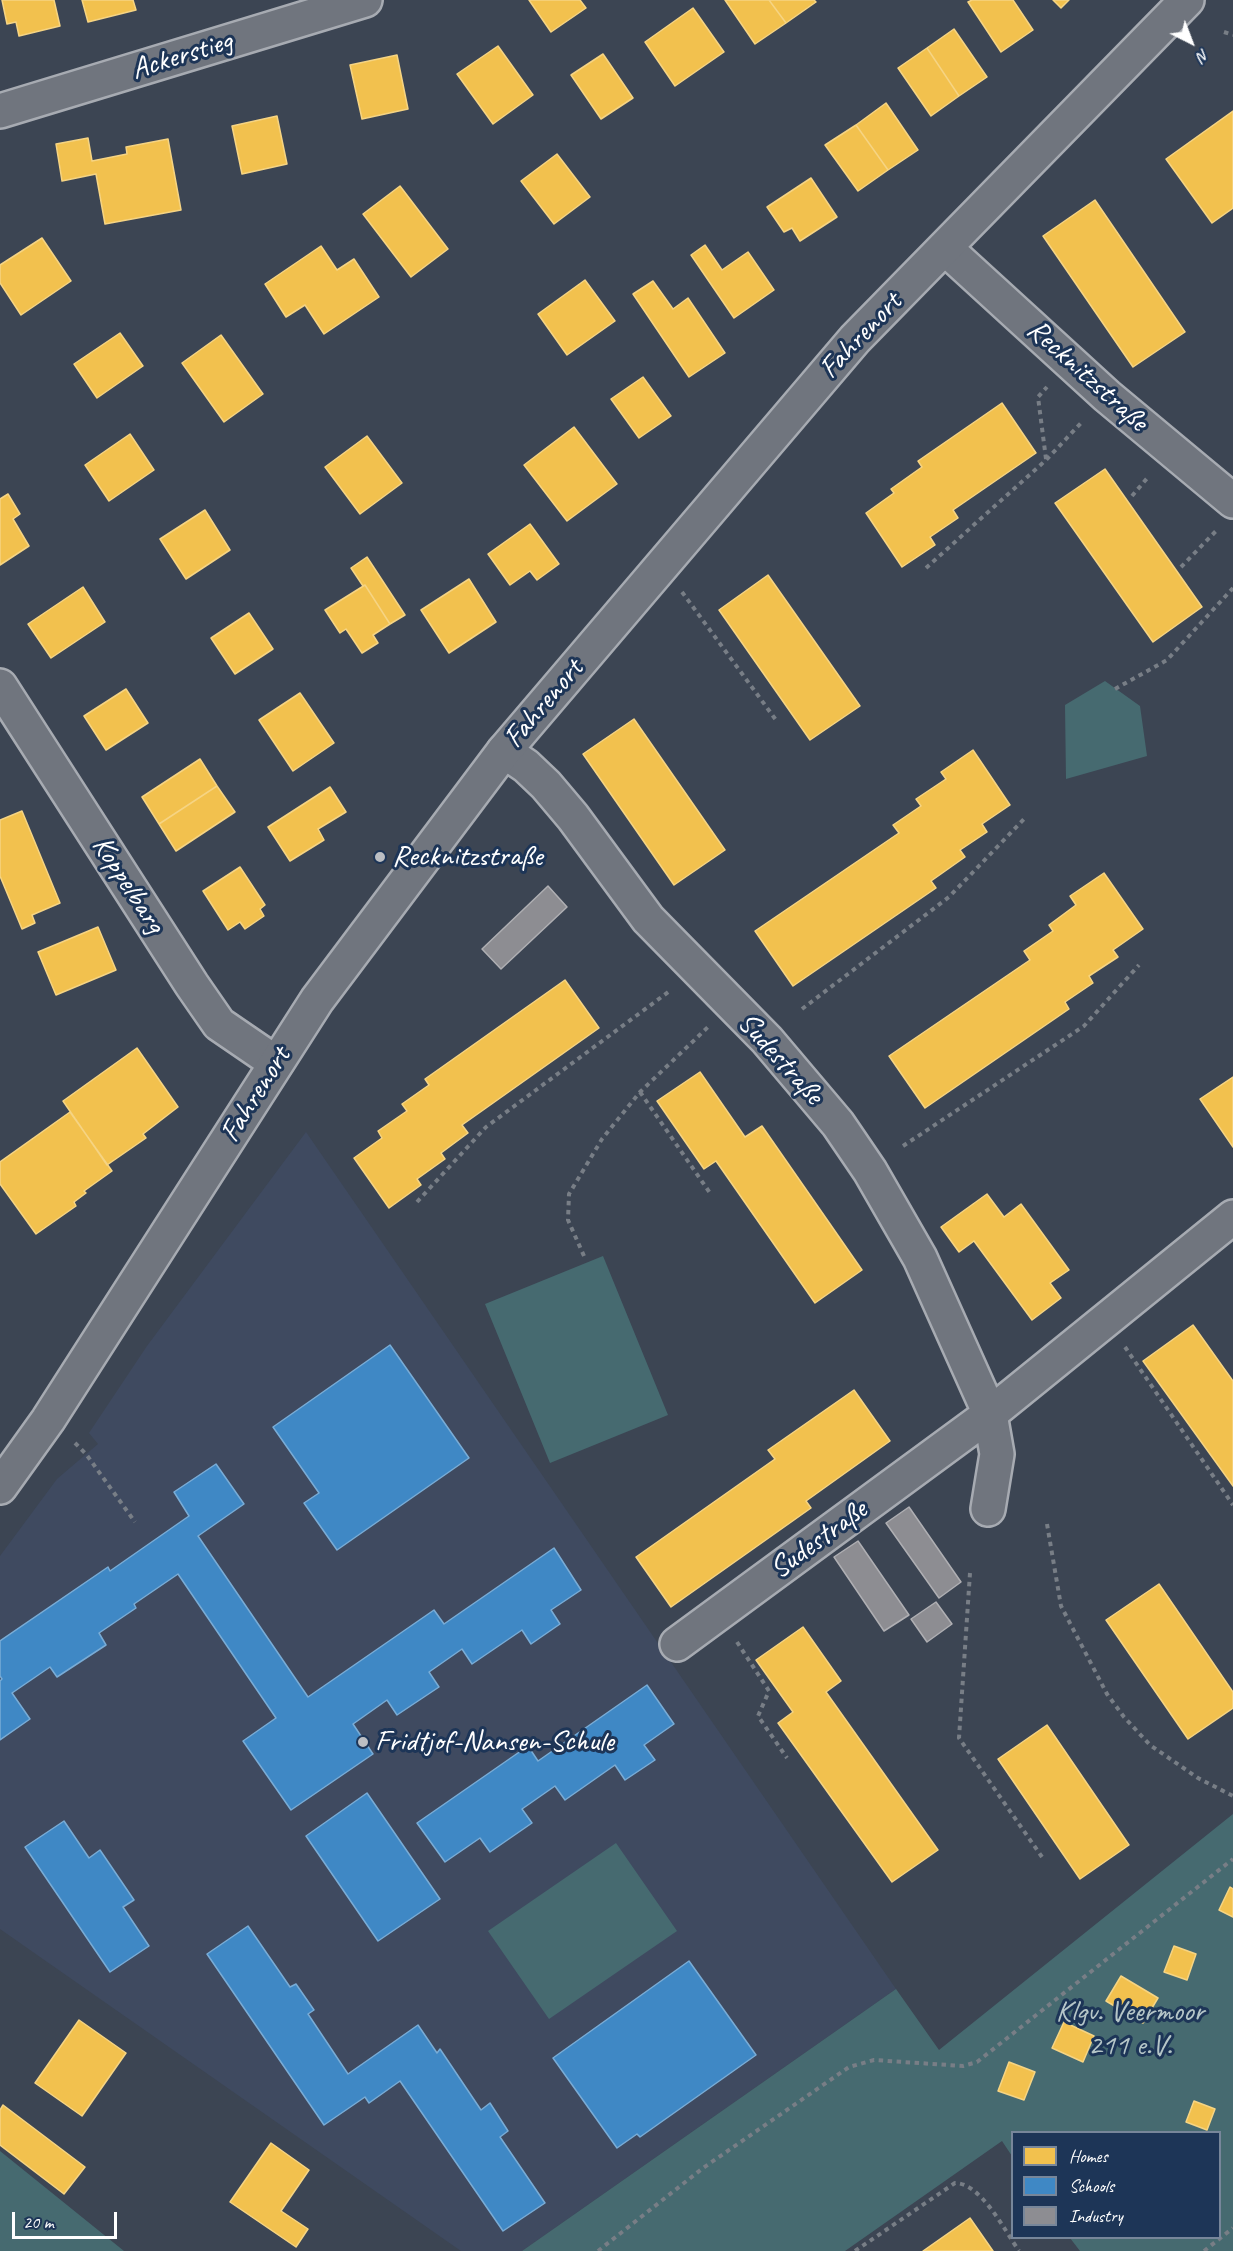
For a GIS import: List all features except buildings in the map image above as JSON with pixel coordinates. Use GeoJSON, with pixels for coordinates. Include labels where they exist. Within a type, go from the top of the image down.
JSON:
{"type":"FeatureCollection","features":[{"type":"Feature","properties":{"kind":"street","name":"Ackerstieg"},"geometry":{"type":"LineString","coordinates":[[0,111],[365,0]]}},
{"type":"Feature","properties":{"kind":"street","name":"Fahrenort"},"geometry":{"type":"LineString","coordinates":[[0,1487],[48,1420],[316,1000],[504,751],[855,339],[1187,0]]}},
{"type":"Feature","properties":{"kind":"street","name":"Recknitzstraße"},"geometry":{"type":"LineString","coordinates":[[945,248],[1107,396],[1226,514]]}},
{"type":"Feature","properties":{"kind":"street","name":"Koppelbarg"},"geometry":{"type":"LineString","coordinates":[[0,686],[219,1024],[276,1064]]}},
{"type":"Feature","properties":{"kind":"street","name":"Sudestraße"},"geometry":{"type":"LineString","coordinates":[[504,751],[526,766],[546,785],[648,919],[767,1041],[838,1124],[870,1171],[920,1258],[990,1414],[997,1454],[988,1509]]}},
{"type":"Feature","properties":{"kind":"street","name":"Sudestraße"},"geometry":{"type":"LineString","coordinates":[[677,1644],[990,1414],[1233,1216]]}},
{"type":"Feature","properties":{"kind":"path"},"geometry":{"type":"LineString","coordinates":[[1224,32],[1233,35]]}},
{"type":"Feature","properties":{"kind":"path"},"geometry":{"type":"LineString","coordinates":[[1046,460],[1038,398],[1049,384]]}},
{"type":"Feature","properties":{"kind":"path"},"geometry":{"type":"LineString","coordinates":[[926,568],[1046,460],[1084,419]]}},
{"type":"Feature","properties":{"kind":"path"},"geometry":{"type":"LineString","coordinates":[[1132,496],[1150,474]]}},
{"type":"Feature","properties":{"kind":"path"},"geometry":{"type":"LineString","coordinates":[[1181,567],[1226,514]]}},
{"type":"Feature","properties":{"kind":"path"},"geometry":{"type":"LineString","coordinates":[[677,585],[776,720]]}},
{"type":"Feature","properties":{"kind":"path"},"geometry":{"type":"LineString","coordinates":[[1115,689],[1167,660],[1233,588]]}},
{"type":"Feature","properties":{"kind":"path"},"geometry":{"type":"LineString","coordinates":[[802,1009],[949,897],[1025,818]]}},
{"type":"Feature","properties":{"kind":"path"},"geometry":{"type":"LineString","coordinates":[[903,1146],[1084,1026],[1139,965]]}},
{"type":"Feature","properties":{"kind":"path"},"geometry":{"type":"LineString","coordinates":[[417,1202],[486,1127],[678,984]]}},
{"type":"Feature","properties":{"kind":"path"},"geometry":{"type":"LineString","coordinates":[[584,1256],[568,1220],[568,1194],[602,1138],[640,1092],[715,1021]]}},
{"type":"Feature","properties":{"kind":"path"},"geometry":{"type":"LineString","coordinates":[[640,1092],[710,1193]]}},
{"type":"Feature","properties":{"kind":"path"},"geometry":{"type":"LineString","coordinates":[[1107,1320],[1233,1505]]}},
{"type":"Feature","properties":{"kind":"path"},"geometry":{"type":"LineString","coordinates":[[72,1440],[86,1454],[135,1522]]}},
{"type":"Feature","properties":{"kind":"path"},"geometry":{"type":"LineString","coordinates":[[1047,1524],[1061,1606],[1107,1694],[1124,1717],[1150,1745],[1198,1778],[1233,1796]]}},
{"type":"Feature","properties":{"kind":"path"},"geometry":{"type":"LineString","coordinates":[[970,1573],[958,1738],[1042,1857]]}},
{"type":"Feature","properties":{"kind":"path"},"geometry":{"type":"LineString","coordinates":[[718,1614],[770,1691],[758,1716],[787,1758]]}},
{"type":"Feature","properties":{"kind":"path"},"geometry":{"type":"LineString","coordinates":[[598,2251],[703,2168],[849,2067],[874,2061],[963,2066],[977,2062],[1233,1859]]}},
{"type":"Feature","properties":{"kind":"path"},"geometry":{"type":"LineString","coordinates":[[855,2251],[946,2188],[955,2183],[961,2183],[967,2185],[982,2198],[1019,2251]]}},
{"type":"Feature","properties":{"kind":"path"},"geometry":{"type":"LineString","coordinates":[[1221,2238],[1233,2228]]}},
{"type":"Feature","properties":{"kind":"path"},"geometry":{"type":"LineString","coordinates":[[1204,2251],[1219,2239]]}},
{"type":"Feature","properties":{"kind":"shaded area","name":"Fridtjof-Nansen-Schule"},"geometry":{"type":"Polygon","coordinates":[[[306,1132],[896,1989],[522,2251],[461,2251],[0,1929],[0,1556],[57,1479],[98,1444],[89,1433],[147,1346],[306,1132]]]}},
{"type":"Feature","properties":{"kind":"green space"},"geometry":{"type":"Polygon","coordinates":[[[1105,681],[1140,706],[1147,756],[1066,779],[1065,705],[1105,681]]]}},
{"type":"Feature","properties":{"kind":"green space"},"geometry":{"type":"Polygon","coordinates":[[[603,1256],[668,1415],[550,1463],[485,1304],[603,1256]]]}},
{"type":"Feature","properties":{"kind":"green space","name":"Klgv. Veermoor 211 e.V."},"geometry":{"type":"Polygon","coordinates":[[[1233,1814],[1233,2251],[1080,2251],[1071,2239],[1221,2239],[1221,2131],[1011,2131],[1011,2154],[1002,2141],[845,2251],[522,2251],[896,1989],[939,2050],[1233,1814]]]}},
{"type":"Feature","properties":{"kind":"green space"},"geometry":{"type":"Polygon","coordinates":[[[616,1843],[677,1931],[549,2019],[488,1931],[616,1843]]]}},
{"type":"Feature","properties":{"kind":"green space"},"geometry":{"type":"Polygon","coordinates":[[[0,2151],[124,2251],[0,2251],[0,2151]]]}},
{"type":"Feature","properties":{"kind":"place","name":"Recknitzstraße"},"geometry":{"type":"Point","coordinates":[380,857]}},
{"type":"Feature","properties":{"kind":"place","name":"Fridtjof-Nansen-Schule"},"geometry":{"type":"Point","coordinates":[363,1742]}}]}
